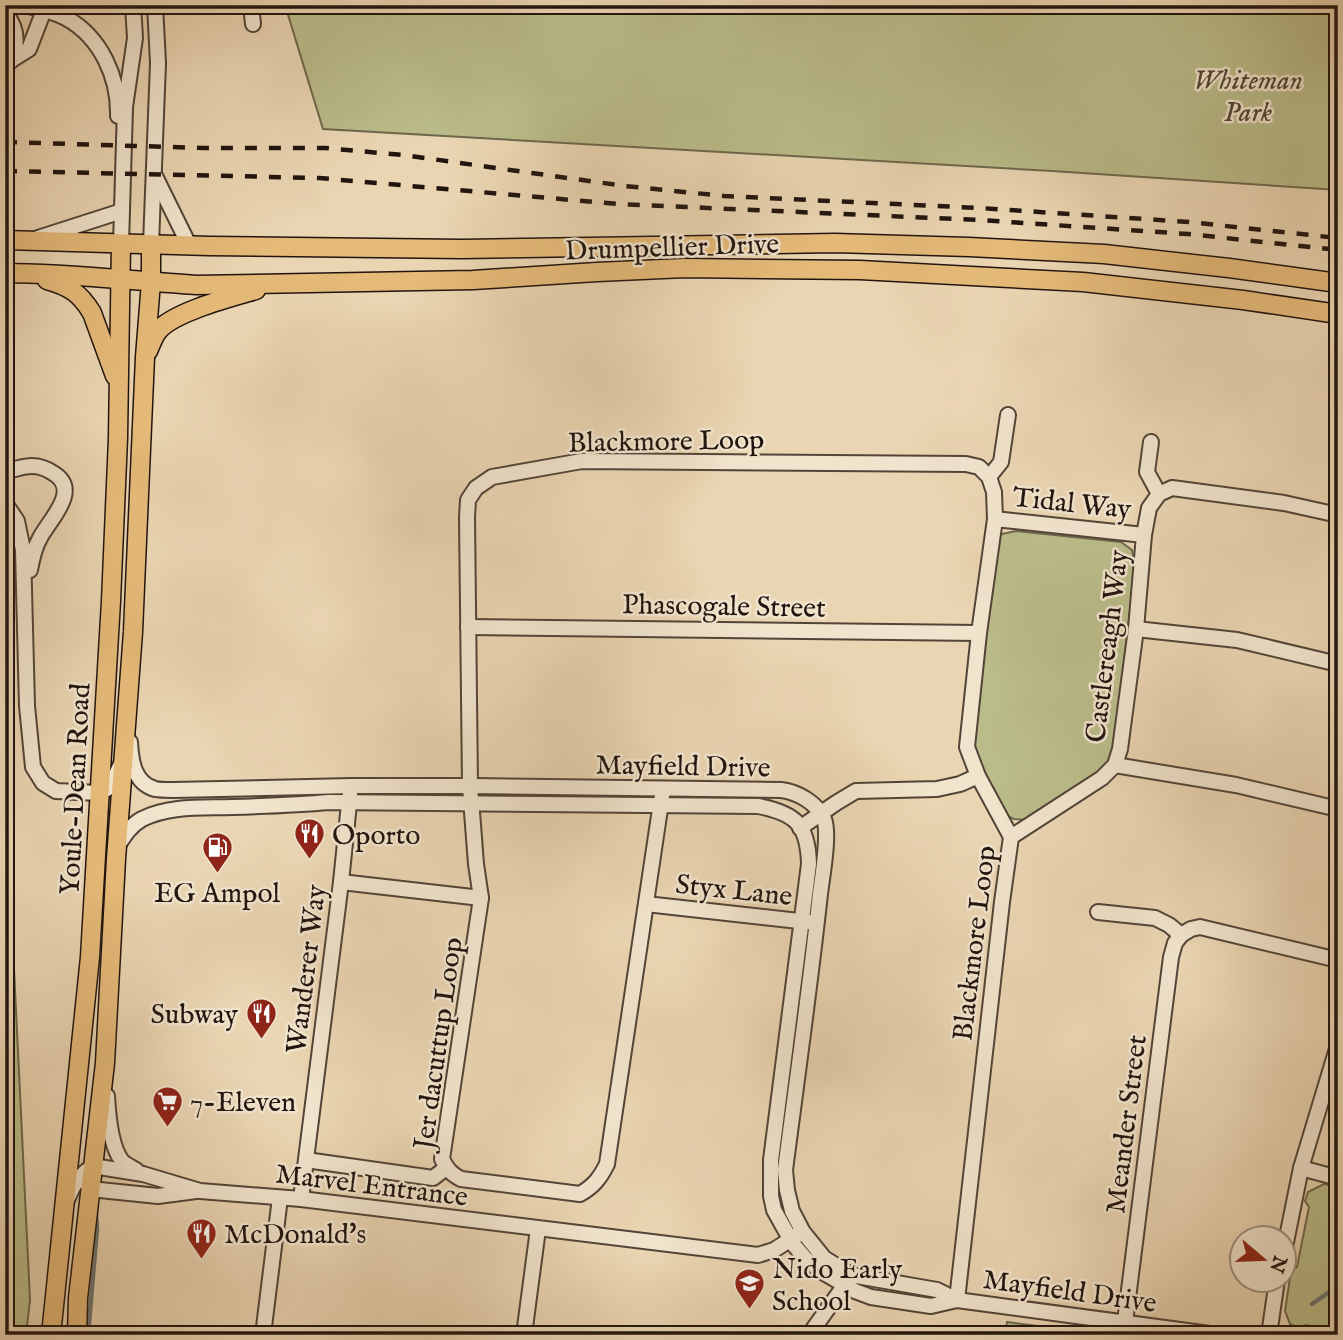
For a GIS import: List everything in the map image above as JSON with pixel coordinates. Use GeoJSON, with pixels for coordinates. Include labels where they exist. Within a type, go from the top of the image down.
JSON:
{"type":"FeatureCollection","features":[{"type":"Feature","properties":{"kind":"main road","name":"Drumpellier Drive"},"geometry":{"type":"LineString","coordinates":[[5,240],[462,249],[835,243],[969,247],[1118,255],[1338,283]]}},
{"type":"Feature","properties":{"kind":"main road","name":"Youle-Dean Road"},"geometry":{"type":"LineString","coordinates":[[51,1335],[90,957],[111,601],[121,244]]}},
{"type":"Feature","properties":{"kind":"main road","name":"Youle-Dean Road"},"geometry":{"type":"LineString","coordinates":[[77,1335],[88,1176],[105,1063],[128,707],[151,244]]}},
{"type":"Feature","properties":{"kind":"main road","name":"Drumpellier Drive"},"geometry":{"type":"LineString","coordinates":[[14,273],[78,275],[196,285],[473,280],[685,268],[860,270],[1083,282],[1338,314]]}},
{"type":"Feature","properties":{"kind":"main road"},"geometry":{"type":"LineString","coordinates":[[14,273],[68,287],[86,303],[119,386]]}},
{"type":"Feature","properties":{"kind":"main road"},"geometry":{"type":"LineString","coordinates":[[145,357],[159,330],[171,320],[276,283]]}},
{"type":"Feature","properties":{"kind":"street"},"geometry":{"type":"LineString","coordinates":[[24,5],[45,7],[67,19],[87,35],[103,55],[116,86],[123,183]]}},
{"type":"Feature","properties":{"kind":"street"},"geometry":{"type":"LineString","coordinates":[[121,244],[125,107],[135,38],[133,5]]}},
{"type":"Feature","properties":{"kind":"street"},"geometry":{"type":"LineString","coordinates":[[151,244],[158,63],[155,5]]}},
{"type":"Feature","properties":{"kind":"street"},"geometry":{"type":"LineString","coordinates":[[251,5],[253,24]]}},
{"type":"Feature","properties":{"kind":"street"},"geometry":{"type":"LineString","coordinates":[[8,63],[29,49],[45,7]]}},
{"type":"Feature","properties":{"kind":"street"},"geometry":{"type":"LineString","coordinates":[[5,13],[17,37],[16,48],[8,63]]}},
{"type":"Feature","properties":{"kind":"street"},"geometry":{"type":"LineString","coordinates":[[154,175],[189,245]]}},
{"type":"Feature","properties":{"kind":"street"},"geometry":{"type":"LineString","coordinates":[[30,241],[122,211]]}},
{"type":"Feature","properties":{"kind":"street"},"geometry":{"type":"LineString","coordinates":[[989,477],[1000,461],[1008,415]]}},
{"type":"Feature","properties":{"kind":"street"},"geometry":{"type":"LineString","coordinates":[[1151,442],[1147,472],[1159,494],[1172,488],[1284,503],[1338,515]]}},
{"type":"Feature","properties":{"kind":"street","name":"Blackmore Loop"},"geometry":{"type":"LineString","coordinates":[[470,786],[468,500],[476,488],[492,477],[582,461],[966,464],[979,467],[989,477],[994,492],[995,519],[967,747],[978,776],[1011,837],[957,1300]]}},
{"type":"Feature","properties":{"kind":"street"},"geometry":{"type":"LineString","coordinates":[[5,471],[33,466],[47,469],[58,476],[64,489],[62,505],[40,538],[33,556],[24,607]]}},
{"type":"Feature","properties":{"kind":"street","name":"Castlereagh Way"},"geometry":{"type":"LineString","coordinates":[[1011,837],[1102,778],[1115,765],[1120,749],[1136,629],[1144,535],[1149,508],[1159,494]]}},
{"type":"Feature","properties":{"kind":"street"},"geometry":{"type":"LineString","coordinates":[[5,503],[17,521],[24,564],[27,706],[33,767],[43,783],[56,791],[99,793],[112,783],[123,756]]}},
{"type":"Feature","properties":{"kind":"street","name":"Tidal Way"},"geometry":{"type":"LineString","coordinates":[[995,519],[1144,535]]}},
{"type":"Feature","properties":{"kind":"street","name":"Phascogale Street"},"geometry":{"type":"LineString","coordinates":[[468,627],[979,633]]}},
{"type":"Feature","properties":{"kind":"street"},"geometry":{"type":"LineString","coordinates":[[1136,629],[1237,640],[1338,664]]}},
{"type":"Feature","properties":{"kind":"street","name":"Mayfield Drive"},"geometry":{"type":"LineString","coordinates":[[128,707],[130,751],[134,768],[138,779],[155,789],[470,786],[788,791],[808,801],[825,820],[825,850],[785,1170],[797,1236]]}},
{"type":"Feature","properties":{"kind":"street"},"geometry":{"type":"LineString","coordinates":[[1115,765],[1236,785],[1338,809]]}},
{"type":"Feature","properties":{"kind":"street"},"geometry":{"type":"LineString","coordinates":[[800,828],[856,792],[937,789],[960,784],[978,776]]}},
{"type":"Feature","properties":{"kind":"street","name":"Wanderer Way"},"geometry":{"type":"LineString","coordinates":[[301,1199],[351,786]]}},
{"type":"Feature","properties":{"kind":"street","name":"Jer dacuttup Loop"},"geometry":{"type":"LineString","coordinates":[[470,786],[481,898],[442,1159],[446,1168],[461,1179],[570,1194],[580,1194],[592,1187],[607,1164],[663,789]]}},
{"type":"Feature","properties":{"kind":"street","name":"Mayfield Drive"},"geometry":{"type":"LineString","coordinates":[[117,847],[140,820],[162,811],[191,808],[349,802],[758,806],[779,810],[793,817],[800,828],[807,842],[809,864],[771,1160],[771,1196],[774,1210],[797,1236],[848,1280],[937,1290],[957,1300],[1217,1335]]}},
{"type":"Feature","properties":{"kind":"street"},"geometry":{"type":"LineString","coordinates":[[341,882],[481,898]]}},
{"type":"Feature","properties":{"kind":"street","name":"Styx Lane"},"geometry":{"type":"LineString","coordinates":[[646,904],[817,923]]}},
{"type":"Feature","properties":{"kind":"street"},"geometry":{"type":"LineString","coordinates":[[1098,912],[1155,918],[1181,934],[1200,927],[1338,960]]}},
{"type":"Feature","properties":{"kind":"street","name":"Meander Street"},"geometry":{"type":"LineString","coordinates":[[1125,1322],[1171,957],[1181,934]]}},
{"type":"Feature","properties":{"kind":"street"},"geometry":{"type":"LineString","coordinates":[[1289,1224],[1301,1168],[1338,1045]]}},
{"type":"Feature","properties":{"kind":"street","name":"Marvel Entrance"},"geometry":{"type":"LineString","coordinates":[[105,1063],[108,1114],[116,1150],[124,1163],[143,1174],[201,1191],[301,1199],[758,1255],[774,1250],[797,1236]]}},
{"type":"Feature","properties":{"kind":"street"},"geometry":{"type":"LineString","coordinates":[[64,1211],[73,1184],[88,1176],[75,1155],[71,1132]]}},
{"type":"Feature","properties":{"kind":"street"},"geometry":{"type":"LineString","coordinates":[[306,1160],[433,1178],[446,1168]]}},
{"type":"Feature","properties":{"kind":"street"},"geometry":{"type":"LineString","coordinates":[[1301,1168],[1338,1178]]}},
{"type":"Feature","properties":{"kind":"street","name":"Marvel Entrance"},"geometry":{"type":"LineString","coordinates":[[88,1176],[143,1174]]}},
{"type":"Feature","properties":{"kind":"street","name":"Marvel Entrance"},"geometry":{"type":"LineString","coordinates":[[88,1176],[158,1196],[201,1191]]}},
{"type":"Feature","properties":{"kind":"street"},"geometry":{"type":"LineString","coordinates":[[263,1335],[280,1198]]}},
{"type":"Feature","properties":{"kind":"street"},"geometry":{"type":"LineString","coordinates":[[524,1335],[538,1229]]}},
{"type":"Feature","properties":{"kind":"street"},"geometry":{"type":"LineString","coordinates":[[809,1335],[848,1280]]}},
{"type":"Feature","properties":{"kind":"street"},"geometry":{"type":"LineString","coordinates":[[1269,1335],[1275,1294]]}},
{"type":"Feature","properties":{"kind":"green space","name":"Whiteman Park"},"geometry":{"type":"Polygon","coordinates":[[[285,5],[1338,5],[1338,190],[323,129],[285,5]]]}},
{"type":"Feature","properties":{"kind":"green space"},"geometry":{"type":"Polygon","coordinates":[[[1016,531],[1121,542],[1132,550],[1135,565],[1113,758],[1092,781],[1028,820],[1014,819],[1003,814],[973,758],[994,544],[1002,534],[1016,531]]]}},
{"type":"Feature","properties":{"kind":"green space"},"geometry":{"type":"Polygon","coordinates":[[[5,782],[30,1300],[26,1335],[5,1335],[5,782]]]}},
{"type":"Feature","properties":{"kind":"green space"},"geometry":{"type":"Polygon","coordinates":[[[1324,1184],[1338,1187],[1338,1331],[1306,1325],[1298,1328],[1290,1324],[1285,1311],[1288,1294],[1298,1294],[1298,1262],[1309,1207],[1305,1201],[1308,1192],[1324,1184]]]}},
{"type":"Feature","properties":{"kind":"green space"},"geometry":{"type":"Polygon","coordinates":[[[1007,1322],[1107,1335],[1005,1335],[1007,1322]]]}},
{"type":"Feature","properties":{"kind":"waterway"},"geometry":{"type":"LineString","coordinates":[[88,1335],[96,1213]]}},
{"type":"Feature","properties":{"kind":"waterway"},"geometry":{"type":"LineString","coordinates":[[1312,1304],[1338,1286]]}},
{"type":"Feature","properties":{"kind":"railway"},"geometry":{"type":"LineString","coordinates":[[5,142],[203,148],[325,148],[403,155],[625,186],[724,196],[980,208],[1189,222],[1338,238]]}},
{"type":"Feature","properties":{"kind":"railway"},"geometry":{"type":"LineString","coordinates":[[5,171],[319,178],[618,204],[979,220],[1188,234],[1338,250]]}},
{"type":"Feature","properties":{"kind":"place","name":"Oporto"},"geometry":{"type":"Point","coordinates":[309,861]}},
{"type":"Feature","properties":{"kind":"place","name":"EG Ampol"},"geometry":{"type":"Point","coordinates":[217,875]}},
{"type":"Feature","properties":{"kind":"place","name":"Subway"},"geometry":{"type":"Point","coordinates":[261,1040]}},
{"type":"Feature","properties":{"kind":"place","name":"7-Eleven"},"geometry":{"type":"Point","coordinates":[167,1128]}},
{"type":"Feature","properties":{"kind":"place","name":"McDonald's"},"geometry":{"type":"Point","coordinates":[201,1260]}},
{"type":"Feature","properties":{"kind":"place","name":"Nido Early School"},"geometry":{"type":"Point","coordinates":[749,1311]}}]}
